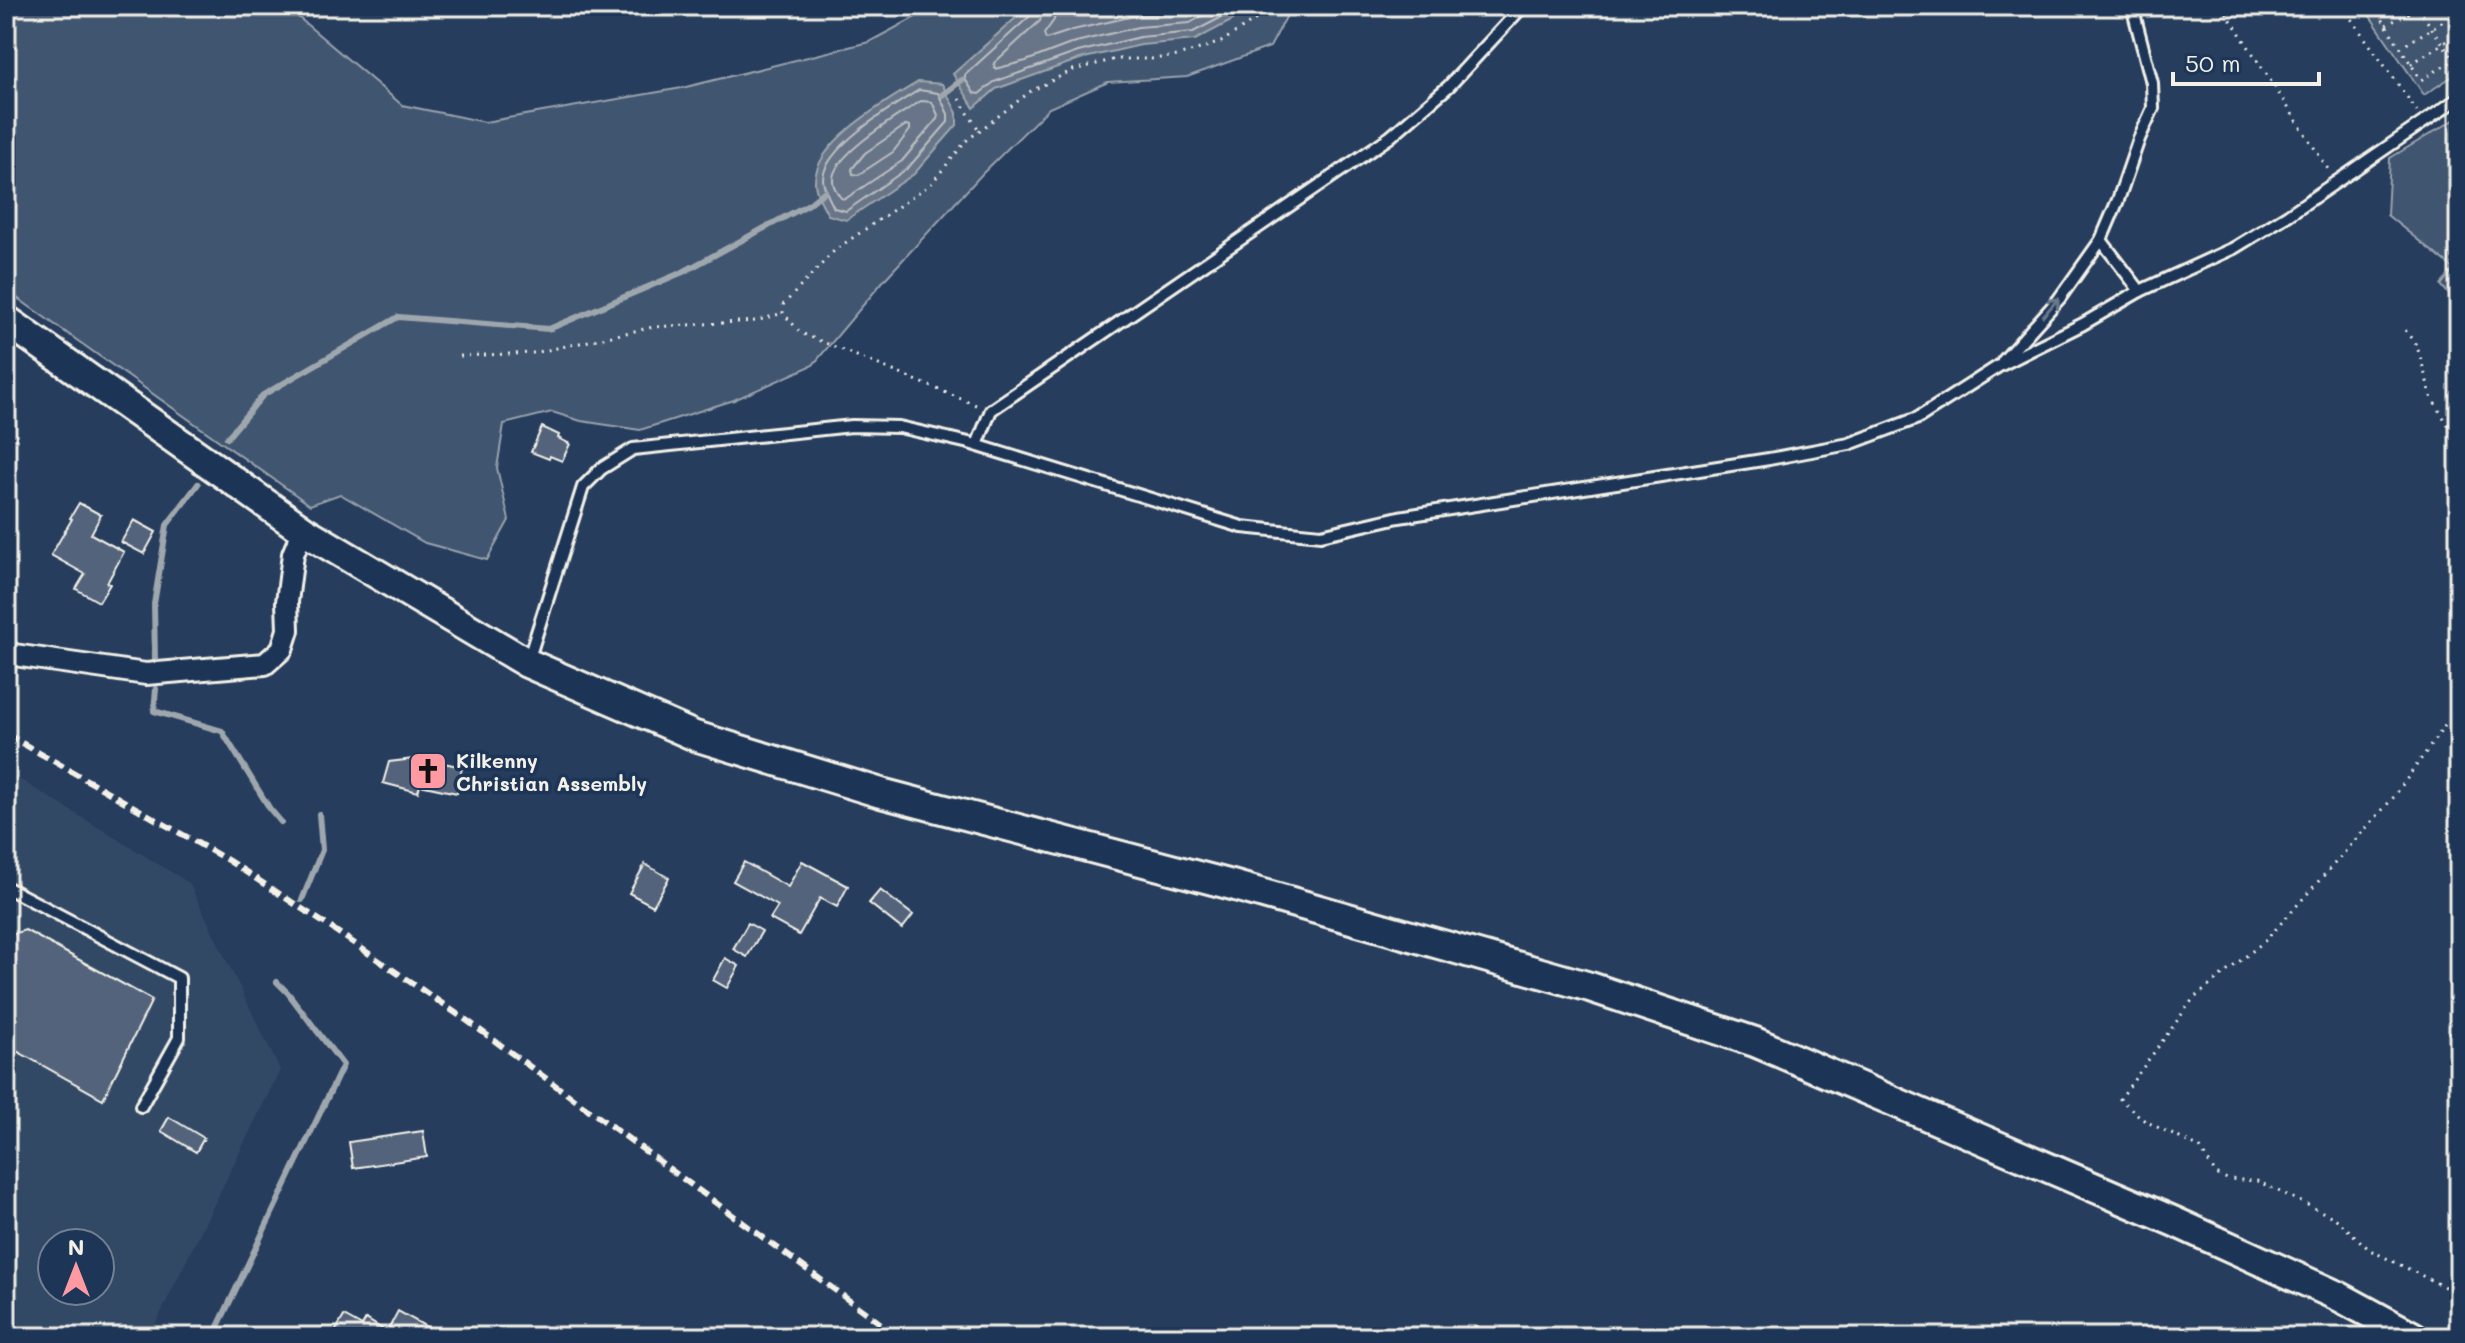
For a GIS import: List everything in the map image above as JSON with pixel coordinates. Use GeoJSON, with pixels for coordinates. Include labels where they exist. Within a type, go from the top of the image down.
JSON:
{"type":"FeatureCollection","features":[{"type":"Feature","properties":{"kind":"main road"},"geometry":{"type":"LineString","coordinates":[[6,320],[303,530],[527,663],[695,736],[881,793],[1232,885],[1575,982],[1755,1042],[2175,1222],[2340,1297],[2414,1337]]}},
{"type":"Feature","properties":{"kind":"street"},"geometry":{"type":"LineString","coordinates":[[6,651],[14,655],[146,674],[265,664],[282,649],[288,630],[287,602],[293,554],[303,530]]}},
{"type":"Feature","properties":{"kind":"lane"},"geometry":{"type":"LineString","coordinates":[[977,445],[991,410],[1390,137],[1449,86],[1523,6]]}},
{"type":"Feature","properties":{"kind":"lane"},"geometry":{"type":"LineString","coordinates":[[1999,366],[2059,299],[2101,240],[2153,108],[2152,83],[2132,6]]}},
{"type":"Feature","properties":{"kind":"lane"},"geometry":{"type":"LineString","coordinates":[[527,663],[583,487],[601,469],[633,449],[852,426],[899,427],[977,445],[1242,527],[1321,535],[1399,517],[1849,444],[1918,418],[1999,366],[2140,291],[2234,248],[2459,98]]}},
{"type":"Feature","properties":{"kind":"lane"},"geometry":{"type":"LineString","coordinates":[[2101,240],[2140,291]]}},
{"type":"Feature","properties":{"kind":"lane"},"geometry":{"type":"LineString","coordinates":[[6,887],[179,978],[179,1038],[141,1106]]}},
{"type":"Feature","properties":{"kind":"path"},"geometry":{"type":"LineString","coordinates":[[991,410],[801,333],[783,313],[783,305],[835,250],[931,184],[966,141],[1031,91],[1073,70],[1116,59],[1178,56],[1221,42],[1261,16],[1270,6]]}},
{"type":"Feature","properties":{"kind":"path"},"geometry":{"type":"LineString","coordinates":[[2222,6],[2337,182]]}},
{"type":"Feature","properties":{"kind":"path"},"geometry":{"type":"LineString","coordinates":[[2342,6],[2424,121]]}},
{"type":"Feature","properties":{"kind":"path"},"geometry":{"type":"LineString","coordinates":[[2374,6],[2421,80],[2459,57]]}},
{"type":"Feature","properties":{"kind":"path"},"geometry":{"type":"LineString","coordinates":[[2386,25],[2420,7],[2431,29],[2454,60]]}},
{"type":"Feature","properties":{"kind":"path"},"geometry":{"type":"LineString","coordinates":[[2400,48],[2458,9]]}},
{"type":"Feature","properties":{"kind":"path"},"geometry":{"type":"LineString","coordinates":[[2411,64],[2459,33]]}},
{"type":"Feature","properties":{"kind":"path"},"geometry":{"type":"LineString","coordinates":[[959,99],[979,130]]}},
{"type":"Feature","properties":{"kind":"path"},"geometry":{"type":"LineString","coordinates":[[460,356],[534,353],[653,327],[756,321],[783,313]]}},
{"type":"Feature","properties":{"kind":"path"},"geometry":{"type":"LineString","coordinates":[[2405,330],[2417,346],[2432,399],[2459,442]]}},
{"type":"Feature","properties":{"kind":"path"},"geometry":{"type":"LineString","coordinates":[[2459,706],[2393,798],[2266,940],[2193,999],[2120,1099],[2145,1121],[2200,1148],[2216,1174],[2227,1179],[2257,1181],[2335,1218],[2370,1250],[2459,1294]]}},
{"type":"Feature","properties":{"kind":"shaded area"},"geometry":{"type":"Polygon","coordinates":[[[6,6],[285,6],[402,105],[485,122],[682,88],[869,42],[936,6],[1292,6],[1270,47],[1187,77],[1108,82],[1049,108],[983,173],[885,279],[813,365],[734,400],[640,430],[581,421],[552,412],[504,424],[497,468],[509,520],[487,560],[425,543],[340,494],[310,505],[6,290],[6,6]]]}},
{"type":"Feature","properties":{"kind":"shaded area"},"geometry":{"type":"Polygon","coordinates":[[[2363,6],[2459,6],[2459,72],[2424,95],[2363,6]]]}},
{"type":"Feature","properties":{"kind":"shaded area"},"geometry":{"type":"Polygon","coordinates":[[[2459,117],[2459,306],[2441,285],[2454,269],[2387,215],[2390,158],[2459,117]]]}},
{"type":"Feature","properties":{"kind":"shaded area"},"geometry":{"type":"Polygon","coordinates":[[[6,771],[189,883],[280,1070],[149,1337],[6,1337],[6,771]]]}},
{"type":"Feature","properties":{"kind":"water"},"geometry":{"type":"Polygon","coordinates":[[[1029,6],[1242,6],[1233,20],[1195,40],[1141,45],[1080,59],[996,89],[974,108],[953,74],[1029,6]]]}},
{"type":"Feature","properties":{"kind":"water"},"geometry":{"type":"Polygon","coordinates":[[[918,82],[942,84],[957,113],[957,125],[914,174],[846,220],[828,215],[817,193],[815,180],[828,150],[856,123],[918,82]]]}},
{"type":"Feature","properties":{"kind":"building"},"geometry":{"type":"Polygon","coordinates":[[[542,427],[570,444],[562,461],[531,452],[542,427]]]}},
{"type":"Feature","properties":{"kind":"building"},"geometry":{"type":"Polygon","coordinates":[[[79,503],[101,515],[91,534],[124,552],[99,602],[76,589],[85,574],[51,555],[79,503]]]}},
{"type":"Feature","properties":{"kind":"building"},"geometry":{"type":"Polygon","coordinates":[[[134,520],[156,532],[144,554],[121,542],[134,520]]]}},
{"type":"Feature","properties":{"kind":"building"},"geometry":{"type":"Polygon","coordinates":[[[422,758],[462,767],[457,793],[420,785],[418,792],[383,783],[389,762],[422,758]]]}},
{"type":"Feature","properties":{"kind":"building"},"geometry":{"type":"Polygon","coordinates":[[[802,861],[848,886],[837,907],[820,898],[799,935],[770,919],[778,906],[733,881],[744,862],[788,887],[802,861]]]}},
{"type":"Feature","properties":{"kind":"building"},"geometry":{"type":"Polygon","coordinates":[[[645,864],[669,878],[653,906],[629,893],[645,864]]]}},
{"type":"Feature","properties":{"kind":"building"},"geometry":{"type":"Polygon","coordinates":[[[880,890],[913,915],[902,929],[869,903],[880,890]]]}},
{"type":"Feature","properties":{"kind":"building"},"geometry":{"type":"Polygon","coordinates":[[[748,923],[762,931],[747,957],[733,949],[748,923]]]}},
{"type":"Feature","properties":{"kind":"building"},"geometry":{"type":"Polygon","coordinates":[[[25,930],[152,1000],[103,1099],[6,1045],[6,936],[25,930]]]}},
{"type":"Feature","properties":{"kind":"building"},"geometry":{"type":"Polygon","coordinates":[[[725,958],[739,966],[727,988],[713,980],[725,958]]]}},
{"type":"Feature","properties":{"kind":"building"},"geometry":{"type":"Polygon","coordinates":[[[169,1117],[204,1138],[196,1152],[161,1131],[169,1117]]]}},
{"type":"Feature","properties":{"kind":"building"},"geometry":{"type":"Polygon","coordinates":[[[423,1131],[427,1157],[353,1168],[349,1142],[423,1131]]]}},
{"type":"Feature","properties":{"kind":"building"},"geometry":{"type":"Polygon","coordinates":[[[398,1311],[445,1337],[332,1337],[344,1316],[362,1326],[366,1319],[387,1332],[398,1311]]]}},
{"type":"Feature","properties":{"kind":"waterway"},"geometry":{"type":"LineString","coordinates":[[942,95],[962,80]]}},
{"type":"Feature","properties":{"kind":"waterway"},"geometry":{"type":"LineString","coordinates":[[227,438],[263,395],[398,317],[549,329],[683,272],[809,204],[825,191]]}},
{"type":"Feature","properties":{"kind":"waterway"},"geometry":{"type":"LineString","coordinates":[[155,660],[154,604],[167,525],[198,484]]}},
{"type":"Feature","properties":{"kind":"waterway"},"geometry":{"type":"LineString","coordinates":[[156,689],[154,711],[222,731],[281,822]]}},
{"type":"Feature","properties":{"kind":"waterway"},"geometry":{"type":"LineString","coordinates":[[302,900],[322,850],[319,814]]}},
{"type":"Feature","properties":{"kind":"waterway"},"geometry":{"type":"LineString","coordinates":[[213,1337],[343,1065],[277,982]]}},
{"type":"Feature","properties":{"kind":"railway"},"geometry":{"type":"LineString","coordinates":[[6,734],[229,861],[330,927],[469,1022],[899,1337]]}},
{"type":"Feature","properties":{"kind":"place","name":"Kilkenny Christian Assembly"},"geometry":{"type":"Point","coordinates":[428,771]}}]}
